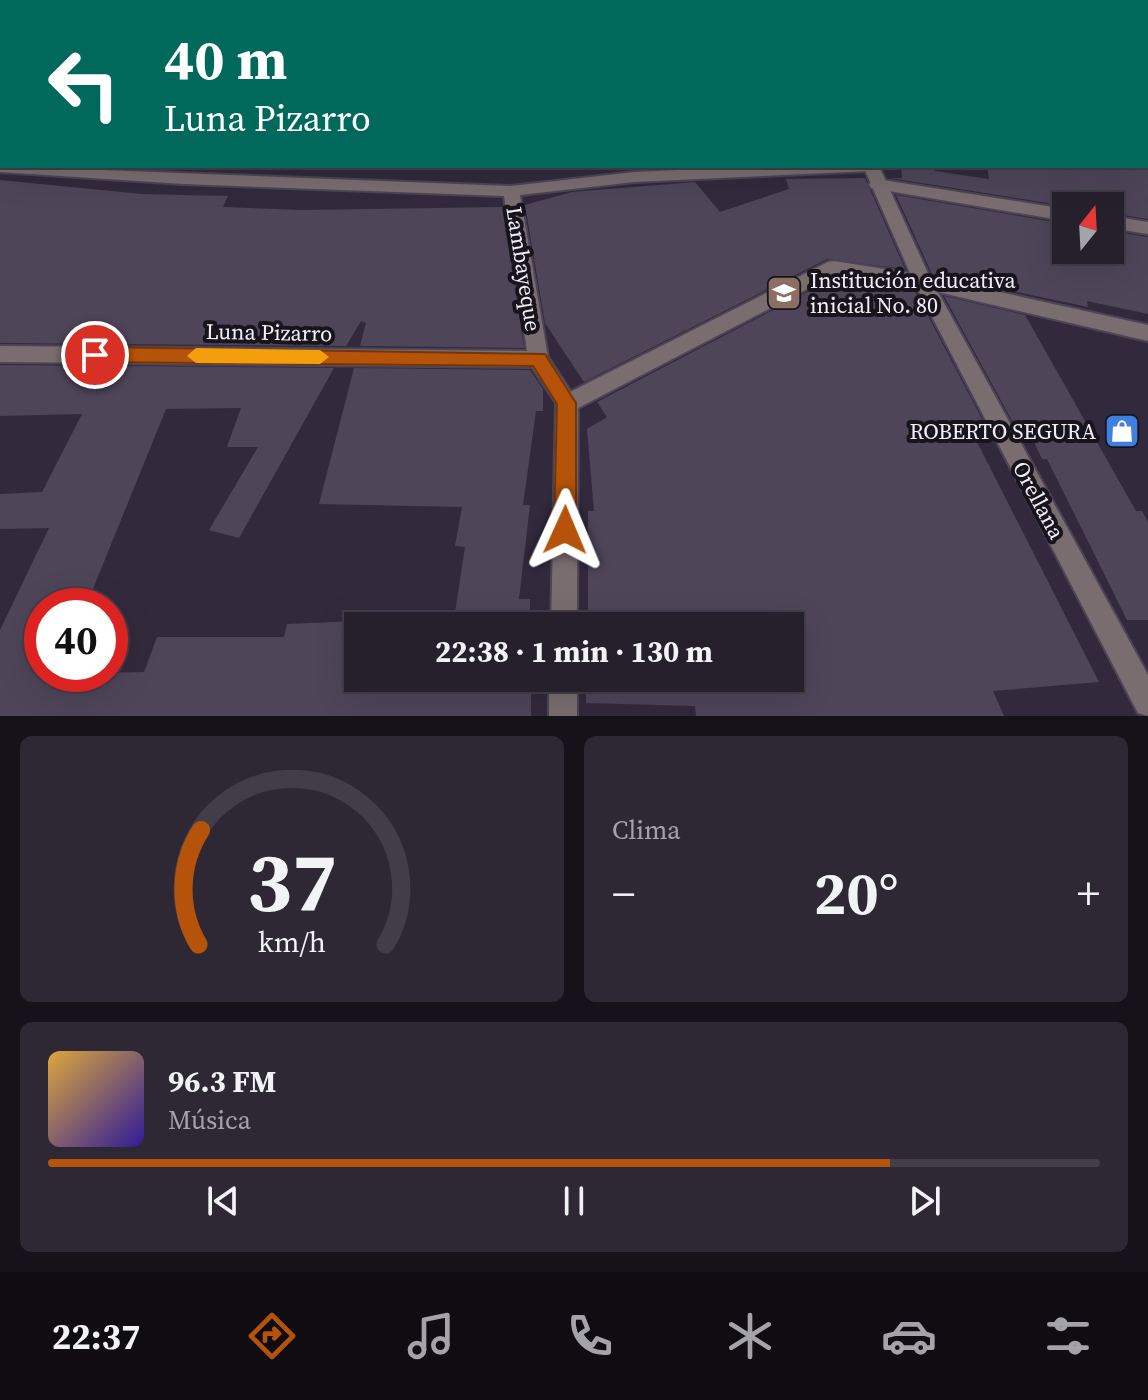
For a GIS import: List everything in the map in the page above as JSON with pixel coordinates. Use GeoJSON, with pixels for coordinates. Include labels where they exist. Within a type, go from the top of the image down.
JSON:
{"type":"FeatureCollection","features":[{"type":"Feature","properties":{"kind":"street"},"geometry":{"type":"LineString","coordinates":[[15,168],[183,179],[511,191],[634,177],[828,168]]}},
{"type":"Feature","properties":{"kind":"street","name":"Orellana"},"geometry":{"type":"LineString","coordinates":[[872,168],[923,282],[1148,703]]}},
{"type":"Feature","properties":{"kind":"street"},"geometry":{"type":"LineString","coordinates":[[877,184],[1052,213]]}},
{"type":"Feature","properties":{"kind":"street","name":"Lambayeque"},"geometry":{"type":"LineString","coordinates":[[511,191],[538,359],[567,403]]}},
{"type":"Feature","properties":{"kind":"street"},"geometry":{"type":"LineString","coordinates":[[1124,224],[1148,228]]}},
{"type":"Feature","properties":{"kind":"street"},"geometry":{"type":"LineString","coordinates":[[564,612],[567,403],[834,267],[923,282],[1148,333]]}},
{"type":"Feature","properties":{"kind":"street","name":"Luna Pizarro"},"geometry":{"type":"LineString","coordinates":[[0,354],[538,359]]}},
{"type":"Feature","properties":{"kind":"street"},"geometry":{"type":"LineString","coordinates":[[563,692],[563,716]]}},
{"type":"Feature","properties":{"kind":"building"},"geometry":{"type":"Polygon","coordinates":[[[901,168],[935,168],[935,171],[989,179],[987,168],[1148,168],[1148,219],[1124,215],[1124,192],[1052,192],[1052,204],[890,178],[902,178],[901,168]]]}},
{"type":"Feature","properties":{"kind":"building"},"geometry":{"type":"Polygon","coordinates":[[[865,178],[905,269],[827,259],[584,382],[545,323],[525,205],[572,192],[695,182],[720,212],[789,189],[786,179],[865,178]]]}},
{"type":"Feature","properties":{"kind":"building"},"geometry":{"type":"Polygon","coordinates":[[[0,180],[142,194],[228,196],[223,207],[302,210],[503,207],[524,348],[360,346],[366,323],[361,321],[346,346],[0,343],[0,180]]]}},
{"type":"Feature","properties":{"kind":"building"},"geometry":{"type":"Polygon","coordinates":[[[896,195],[1052,222],[1052,264],[1124,264],[1124,233],[1148,237],[1148,314],[1087,301],[1088,307],[932,274],[896,195]]]}},
{"type":"Feature","properties":{"kind":"building"},"geometry":{"type":"Polygon","coordinates":[[[836,277],[915,291],[993,440],[976,440],[1099,682],[993,691],[1004,716],[696,716],[695,706],[586,703],[586,692],[804,692],[804,612],[588,612],[588,511],[594,511],[587,429],[607,417],[597,402],[836,277]]]}},
{"type":"Feature","properties":{"kind":"building"},"geometry":{"type":"Polygon","coordinates":[[[944,296],[1025,315],[1136,511],[1142,511],[1148,522],[1148,620],[1127,620],[1047,459],[1042,459],[1032,438],[1022,439],[944,296]]]}},
{"type":"Feature","properties":{"kind":"building"},"geometry":{"type":"Polygon","coordinates":[[[0,365],[334,368],[239,538],[209,530],[258,447],[227,447],[241,408],[166,409],[93,588],[24,588],[24,692],[128,692],[128,672],[144,672],[157,637],[284,637],[287,624],[344,622],[344,692],[531,692],[531,716],[0,716],[0,630],[49,528],[0,529],[0,494],[42,492],[82,414],[0,416],[0,365]]]}},
{"type":"Feature","properties":{"kind":"building"},"geometry":{"type":"Polygon","coordinates":[[[354,368],[530,370],[543,389],[543,411],[536,411],[523,505],[530,505],[519,599],[530,599],[530,612],[455,612],[465,547],[455,546],[462,507],[319,504],[354,368]]]}},
{"type":"Feature","properties":{"kind":"slow traffic"},"geometry":{"type":"LineString","coordinates":[[196,356],[320,357]]}},
{"type":"Feature","properties":{"kind":"place","name":"Institución educativa inicial No. 80"},"geometry":{"type":"Point","coordinates":[784,293]}},
{"type":"Feature","properties":{"kind":"place","name":"ROBERTO SEGURA"},"geometry":{"type":"Point","coordinates":[1122,431]}},
{"type":"Feature","properties":{"kind":"route"},"geometry":{"type":"LineString","coordinates":[[95,355],[538,359],[567,403],[565,530]]}}]}
